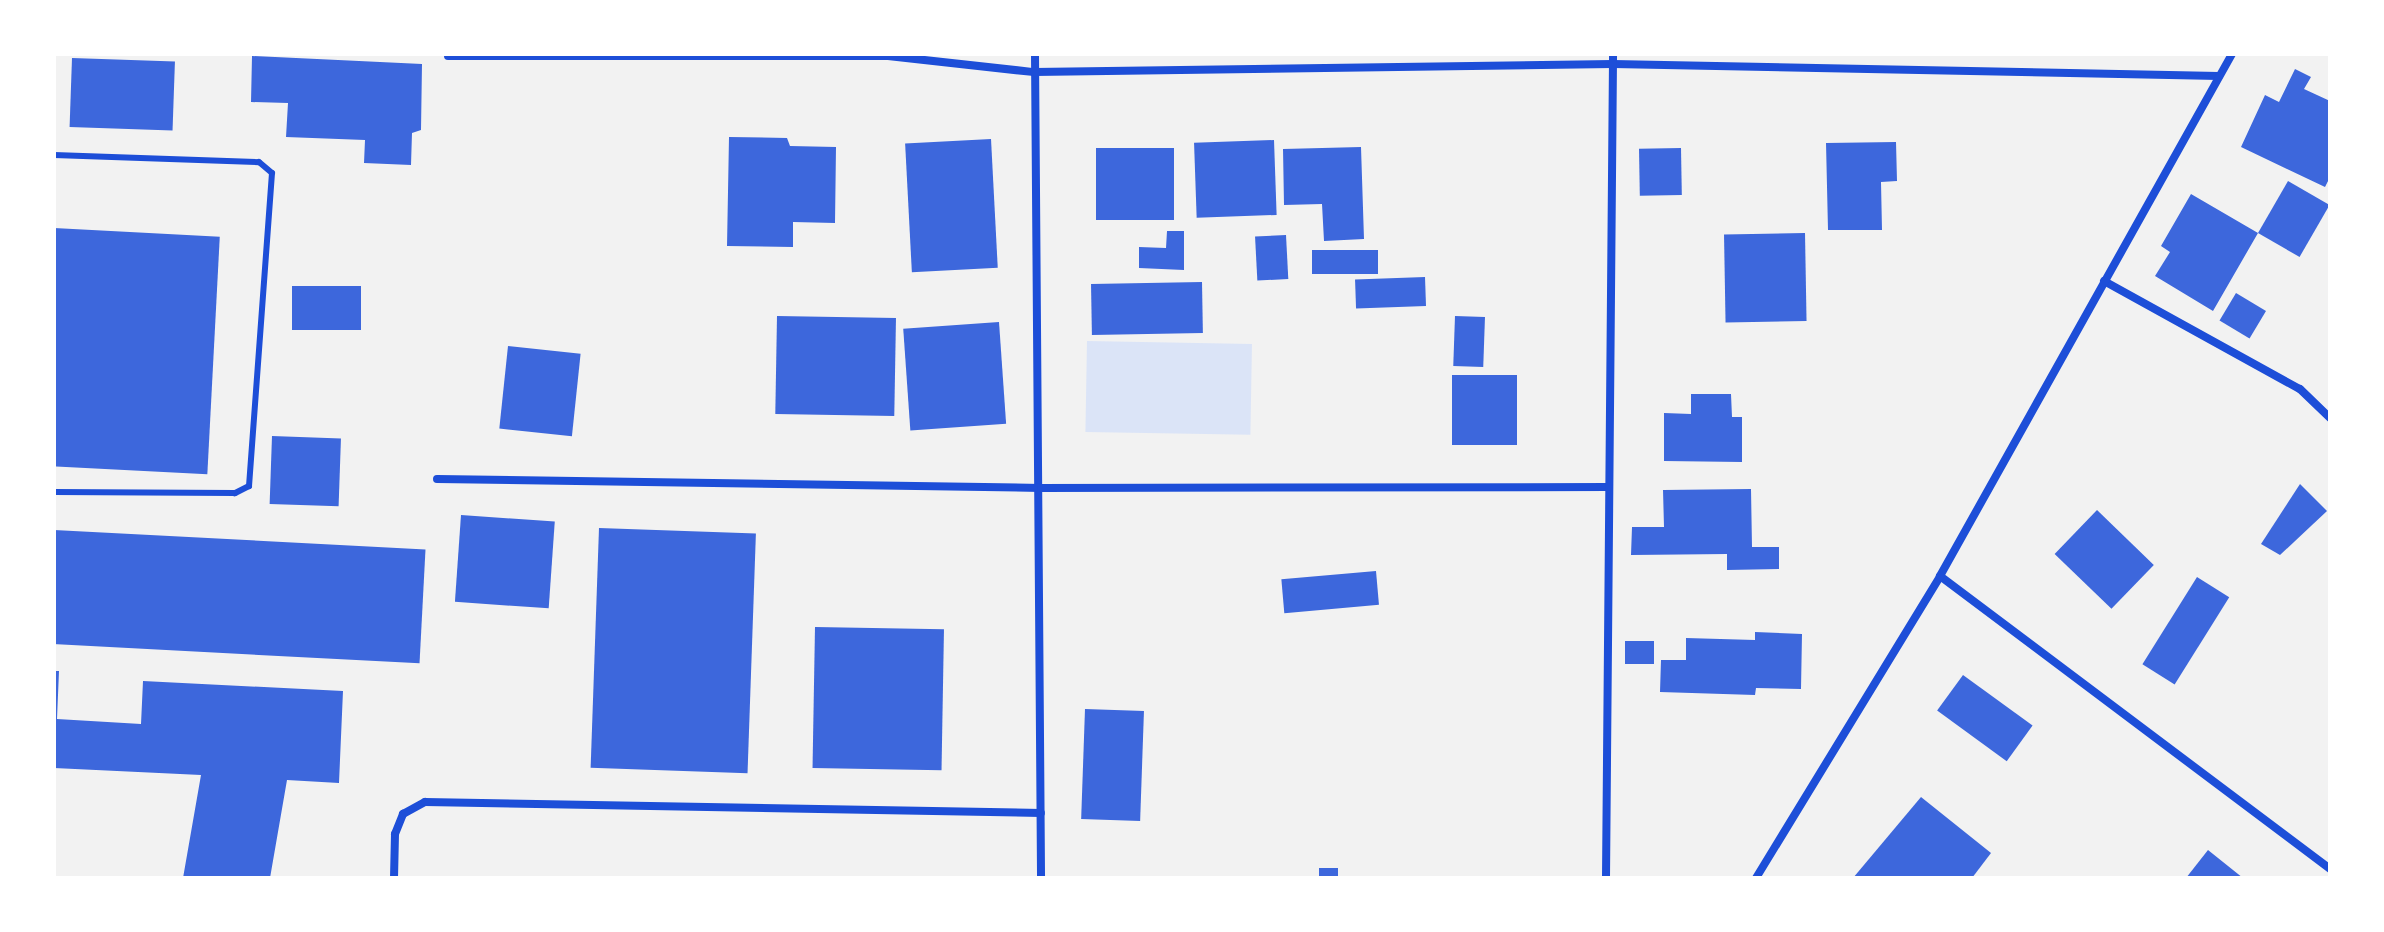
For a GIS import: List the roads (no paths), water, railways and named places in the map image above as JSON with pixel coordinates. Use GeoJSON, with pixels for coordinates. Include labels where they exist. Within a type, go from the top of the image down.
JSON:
{"type":"FeatureCollection","features":[{"type":"Feature","properties":{"kind":"street"},"geometry":{"type":"LineString","coordinates":[[1035,54],[1041,488],[1041,878]]}},
{"type":"Feature","properties":{"kind":"street"},"geometry":{"type":"LineString","coordinates":[[1756,878],[1940,576],[2232,54]]}},
{"type":"Feature","properties":{"kind":"street"},"geometry":{"type":"LineString","coordinates":[[448,56],[888,56],[1034,72],[1613,59],[2219,76]]}},
{"type":"Feature","properties":{"kind":"street"},"geometry":{"type":"LineString","coordinates":[[1606,878],[1613,59]]}},
{"type":"Feature","properties":{"kind":"street"},"geometry":{"type":"LineString","coordinates":[[2104,281],[2300,389],[2330,418]]}},
{"type":"Feature","properties":{"kind":"street"},"geometry":{"type":"LineString","coordinates":[[437,479],[1041,488],[1608,487]]}},
{"type":"Feature","properties":{"kind":"street"},"geometry":{"type":"LineString","coordinates":[[1940,576],[2330,869]]}},
{"type":"Feature","properties":{"kind":"street"},"geometry":{"type":"LineString","coordinates":[[394,878],[395,834],[403,814],[425,802],[1041,813]]}},
{"type":"Feature","properties":{"kind":"lane"},"geometry":{"type":"LineString","coordinates":[[54,155],[259,162],[272,173],[249,486],[235,493],[54,492]]}}]}
